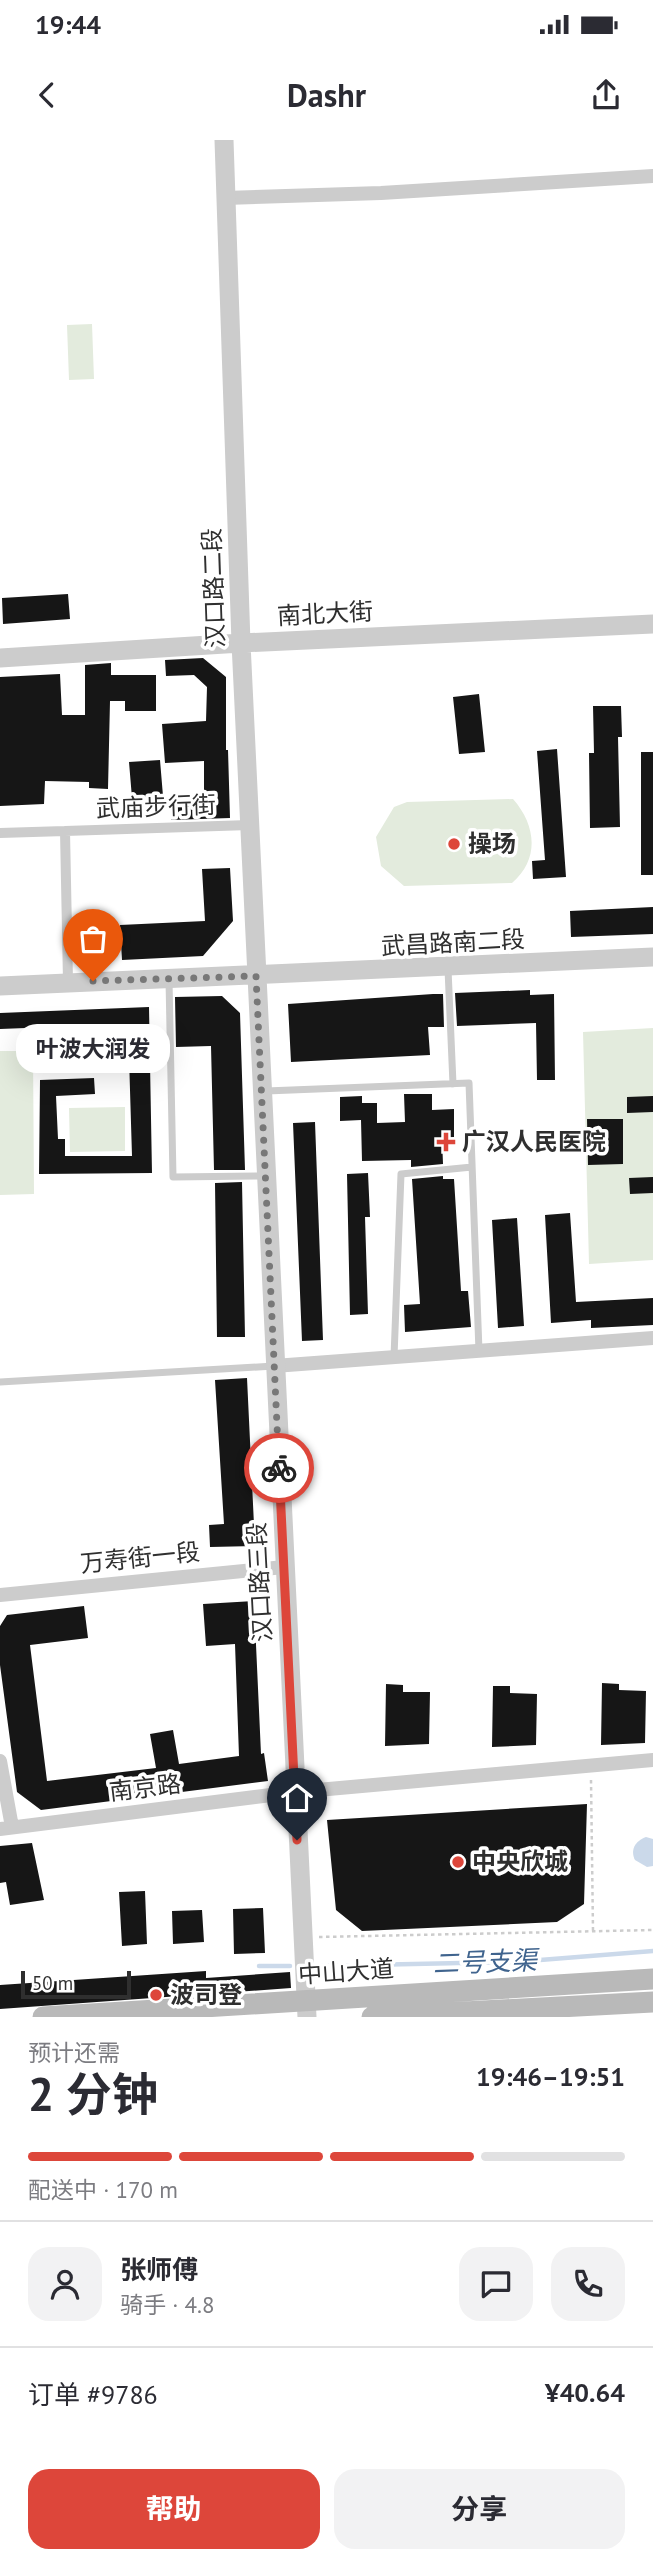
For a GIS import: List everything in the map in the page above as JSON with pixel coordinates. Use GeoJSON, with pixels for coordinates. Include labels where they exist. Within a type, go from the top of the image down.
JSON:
{"type":"FeatureCollection","features":[{"type":"Feature","properties":{"kind":"main road","name":"中山大道"},"geometry":{"type":"LineString","coordinates":[[43,2017],[306,2009],[653,1979]]}},
{"type":"Feature","properties":{"kind":"main road","name":"中山大道"},"geometry":{"type":"LineString","coordinates":[[372,2017],[631,2010],[653,2002]]}},
{"type":"Feature","properties":{"kind":"street","name":"汉口路二段"},"geometry":{"type":"LineString","coordinates":[[224,140],[240,643],[256,976]]}},
{"type":"Feature","properties":{"kind":"street"},"geometry":{"type":"LineString","coordinates":[[225,198],[381,193],[653,176]]}},
{"type":"Feature","properties":{"kind":"street","name":"南北大街"},"geometry":{"type":"LineString","coordinates":[[0,658],[240,643],[653,624]]}},
{"type":"Feature","properties":{"kind":"street","name":"武庙步行街"},"geometry":{"type":"LineString","coordinates":[[0,833],[249,825]]}},
{"type":"Feature","properties":{"kind":"street","name":"武庙步行街"},"geometry":{"type":"LineString","coordinates":[[65,831],[68,982]]}},
{"type":"Feature","properties":{"kind":"street","name":"武昌路南二段"},"geometry":{"type":"LineString","coordinates":[[0,986],[653,957]]}},
{"type":"Feature","properties":{"kind":"street","name":"汉口路三段"},"geometry":{"type":"LineString","coordinates":[[256,976],[306,2009]]}},
{"type":"Feature","properties":{"kind":"street"},"geometry":{"type":"LineString","coordinates":[[274,1366],[653,1338]]}},
{"type":"Feature","properties":{"kind":"street","name":"万寿街一段"},"geometry":{"type":"LineString","coordinates":[[0,1595],[284,1567]]}},
{"type":"Feature","properties":{"kind":"street","name":"南京路"},"geometry":{"type":"LineString","coordinates":[[6,1828],[295,1792],[653,1760]]}},
{"type":"Feature","properties":{"kind":"street"},"geometry":{"type":"LineString","coordinates":[[0,1761],[6,1828]]}},
{"type":"Feature","properties":{"kind":"lane"},"geometry":{"type":"LineString","coordinates":[[448,967],[453,1084]]}},
{"type":"Feature","properties":{"kind":"lane"},"geometry":{"type":"LineString","coordinates":[[169,979],[173,1177],[265,1176]]}},
{"type":"Feature","properties":{"kind":"lane"},"geometry":{"type":"LineString","coordinates":[[261,1091],[469,1083],[479,1351]]}},
{"type":"Feature","properties":{"kind":"lane"},"geometry":{"type":"LineString","coordinates":[[394,1357],[401,1174],[472,1167]]}},
{"type":"Feature","properties":{"kind":"lane"},"geometry":{"type":"LineString","coordinates":[[0,1382],[274,1366]]}},
{"type":"Feature","properties":{"kind":"path"},"geometry":{"type":"LineString","coordinates":[[591,1766],[593,1931]]}},
{"type":"Feature","properties":{"kind":"path"},"geometry":{"type":"LineString","coordinates":[[302,1937],[653,1930]]}},
{"type":"Feature","properties":{"kind":"shaded area"},"geometry":{"type":"Polygon","coordinates":[[[92,324],[94,379],[69,380],[67,325],[92,324]]]}},
{"type":"Feature","properties":{"kind":"shaded area","name":"操场"},"geometry":{"type":"Polygon","coordinates":[[[513,799],[526,820],[532,842],[527,863],[512,883],[404,886],[381,866],[376,837],[394,807],[407,802],[513,799]]]}},
{"type":"Feature","properties":{"kind":"shaded area"},"geometry":{"type":"Polygon","coordinates":[[[653,1028],[653,1260],[589,1264],[583,1032],[653,1028]]]}},
{"type":"Feature","properties":{"kind":"shaded area"},"geometry":{"type":"Polygon","coordinates":[[[0,1051],[33,1051],[34,1194],[0,1195],[0,1051]]]}},
{"type":"Feature","properties":{"kind":"shaded area"},"geometry":{"type":"Polygon","coordinates":[[[125,1107],[125,1151],[70,1152],[69,1108],[125,1107]]]}},
{"type":"Feature","properties":{"kind":"water"},"geometry":{"type":"Polygon","coordinates":[[[646,1837],[653,1839],[653,1866],[647,1867],[635,1860],[633,1853],[636,1843],[646,1837]]]}},
{"type":"Feature","properties":{"kind":"building"},"geometry":{"type":"Polygon","coordinates":[[[68,594],[70,619],[3,624],[2,598],[68,594]]]}},
{"type":"Feature","properties":{"kind":"building"},"geometry":{"type":"Polygon","coordinates":[[[203,658],[226,677],[230,818],[171,820],[171,794],[204,793],[204,761],[165,763],[162,724],[206,721],[207,687],[194,675],[166,676],[165,660],[203,658]]]}},
{"type":"Feature","properties":{"kind":"building"},"geometry":{"type":"Polygon","coordinates":[[[111,663],[111,675],[156,675],[156,711],[125,711],[125,701],[110,701],[108,789],[89,788],[89,782],[45,781],[44,804],[0,806],[0,677],[60,674],[62,715],[85,715],[85,665],[111,663]]]}},
{"type":"Feature","properties":{"kind":"building"},"geometry":{"type":"Polygon","coordinates":[[[479,694],[485,752],[459,754],[453,697],[479,694]]]}},
{"type":"Feature","properties":{"kind":"building"},"geometry":{"type":"Polygon","coordinates":[[[593,706],[621,706],[622,737],[618,737],[620,827],[590,828],[589,753],[594,753],[593,706]]]}},
{"type":"Feature","properties":{"kind":"building"},"geometry":{"type":"Polygon","coordinates":[[[557,749],[566,877],[533,879],[532,861],[545,860],[537,751],[557,749]]]}},
{"type":"Feature","properties":{"kind":"building"},"geometry":{"type":"Polygon","coordinates":[[[641,752],[653,752],[653,875],[641,875],[641,752]]]}},
{"type":"Feature","properties":{"kind":"building"},"geometry":{"type":"Polygon","coordinates":[[[160,760],[163,796],[132,798],[129,762],[160,760]]]}},
{"type":"Feature","properties":{"kind":"building"},"geometry":{"type":"Polygon","coordinates":[[[230,868],[233,921],[203,956],[122,960],[120,925],[205,921],[202,869],[230,868]]]}},
{"type":"Feature","properties":{"kind":"building"},"geometry":{"type":"Polygon","coordinates":[[[653,907],[653,934],[571,937],[570,911],[653,907]]]}},
{"type":"Feature","properties":{"kind":"building"},"geometry":{"type":"Polygon","coordinates":[[[530,990],[530,995],[554,994],[555,1080],[537,1080],[536,1023],[457,1026],[455,993],[530,990]]]}},
{"type":"Feature","properties":{"kind":"building"},"geometry":{"type":"Polygon","coordinates":[[[443,994],[444,1027],[428,1027],[430,1055],[291,1062],[288,1004],[443,994]]]}},
{"type":"Feature","properties":{"kind":"building"},"geometry":{"type":"Polygon","coordinates":[[[222,996],[240,1013],[245,1170],[214,1170],[211,1046],[176,1047],[175,997],[222,996]]]}},
{"type":"Feature","properties":{"kind":"building"},"geometry":{"type":"Polygon","coordinates":[[[149,1007],[152,1173],[39,1174],[40,1080],[94,1078],[95,1094],[56,1096],[58,1139],[65,1139],[65,1156],[132,1156],[128,1024],[0,1029],[0,1013],[149,1007]]]}},
{"type":"Feature","properties":{"kind":"building"},"geometry":{"type":"Polygon","coordinates":[[[404,1094],[432,1094],[432,1110],[454,1109],[454,1137],[442,1138],[443,1164],[411,1167],[411,1160],[362,1161],[361,1120],[340,1121],[340,1097],[362,1096],[362,1103],[377,1103],[377,1123],[405,1122],[404,1094]]]}},
{"type":"Feature","properties":{"kind":"building"},"geometry":{"type":"Polygon","coordinates":[[[653,1096],[653,1112],[627,1113],[627,1097],[653,1096]]]}},
{"type":"Feature","properties":{"kind":"building"},"geometry":{"type":"Polygon","coordinates":[[[587,1119],[623,1119],[623,1164],[588,1165],[587,1119]]]}},
{"type":"Feature","properties":{"kind":"building"},"geometry":{"type":"Polygon","coordinates":[[[315,1122],[323,1340],[302,1341],[293,1123],[315,1122]]]}},
{"type":"Feature","properties":{"kind":"building"},"geometry":{"type":"Polygon","coordinates":[[[368,1173],[370,1217],[365,1217],[368,1314],[350,1315],[347,1174],[368,1173]]]}},
{"type":"Feature","properties":{"kind":"building"},"geometry":{"type":"Polygon","coordinates":[[[443,1176],[443,1179],[454,1179],[461,1291],[468,1291],[471,1327],[405,1332],[404,1305],[420,1304],[412,1179],[443,1176]]]}},
{"type":"Feature","properties":{"kind":"building"},"geometry":{"type":"Polygon","coordinates":[[[653,1177],[653,1193],[630,1194],[629,1178],[653,1177]]]}},
{"type":"Feature","properties":{"kind":"building"},"geometry":{"type":"Polygon","coordinates":[[[242,1182],[245,1337],[217,1337],[215,1183],[242,1182]]]}},
{"type":"Feature","properties":{"kind":"building"},"geometry":{"type":"Polygon","coordinates":[[[570,1213],[576,1302],[653,1298],[653,1325],[591,1328],[591,1320],[551,1323],[545,1215],[570,1213]]]}},
{"type":"Feature","properties":{"kind":"building"},"geometry":{"type":"Polygon","coordinates":[[[517,1218],[524,1326],[498,1328],[492,1220],[517,1218]]]}},
{"type":"Feature","properties":{"kind":"building"},"geometry":{"type":"Polygon","coordinates":[[[247,1378],[255,1546],[210,1547],[209,1525],[224,1524],[215,1380],[247,1378]]]}},
{"type":"Feature","properties":{"kind":"building"},"geometry":{"type":"Polygon","coordinates":[[[254,1601],[261,1754],[264,1753],[268,1781],[41,1810],[17,1792],[0,1665],[0,1626],[7,1615],[84,1606],[88,1638],[30,1645],[47,1781],[156,1768],[150,1734],[173,1730],[179,1764],[239,1756],[235,1644],[206,1646],[203,1604],[254,1601]]]}},
{"type":"Feature","properties":{"kind":"building"},"geometry":{"type":"Polygon","coordinates":[[[602,1683],[619,1684],[619,1690],[646,1691],[645,1743],[601,1745],[602,1683]]]}},
{"type":"Feature","properties":{"kind":"building"},"geometry":{"type":"Polygon","coordinates":[[[386,1684],[403,1685],[403,1692],[430,1692],[429,1744],[385,1746],[386,1684]]]}},
{"type":"Feature","properties":{"kind":"building"},"geometry":{"type":"Polygon","coordinates":[[[493,1686],[510,1686],[510,1693],[537,1694],[536,1745],[492,1747],[493,1686]]]}},
{"type":"Feature","properties":{"kind":"building","name":"中央欣城"},"geometry":{"type":"Polygon","coordinates":[[[587,1804],[584,1904],[557,1922],[362,1931],[336,1910],[327,1820],[587,1804]]]}},
{"type":"Feature","properties":{"kind":"building"},"geometry":{"type":"Polygon","coordinates":[[[32,1843],[44,1900],[10,1905],[6,1882],[0,1883],[0,1846],[32,1843]]]}},
{"type":"Feature","properties":{"kind":"building"},"geometry":{"type":"Polygon","coordinates":[[[145,1891],[147,1944],[122,1946],[119,1892],[145,1891]]]}},
{"type":"Feature","properties":{"kind":"building"},"geometry":{"type":"Polygon","coordinates":[[[263,1908],[265,1953],[234,1954],[233,1909],[263,1908]]]}},
{"type":"Feature","properties":{"kind":"building"},"geometry":{"type":"Polygon","coordinates":[[[202,1910],[204,1942],[173,1944],[172,1911],[202,1910]]]}},
{"type":"Feature","properties":{"kind":"building"},"geometry":{"type":"Polygon","coordinates":[[[206,1971],[206,1978],[290,1972],[291,1988],[0,2009],[0,1985],[206,1971]]]}},
{"type":"Feature","properties":{"kind":"waterway","name":"二号支渠"},"geometry":{"type":"LineString","coordinates":[[317,1966],[515,1962],[653,1951]]}},
{"type":"Feature","properties":{"kind":"waterway","name":"二号支渠"},"geometry":{"type":"LineString","coordinates":[[259,1966],[290,1966]]}},
{"type":"Feature","properties":{"kind":"way so far"},"geometry":{"type":"LineString","coordinates":[[93,981],[256,976],[279,1468]]}},
{"type":"Feature","properties":{"kind":"place","name":"操场"},"geometry":{"type":"Point","coordinates":[454,844]}},
{"type":"Feature","properties":{"kind":"place","name":"叶波大润发"},"geometry":{"type":"Point","coordinates":[93,981]}},
{"type":"Feature","properties":{"kind":"place","name":"广汉人民医院"},"geometry":{"type":"Point","coordinates":[446,1142]}},
{"type":"Feature","properties":{"kind":"place","name":"中央欣城"},"geometry":{"type":"Point","coordinates":[458,1862]}},
{"type":"Feature","properties":{"kind":"place","name":"波司登"},"geometry":{"type":"Point","coordinates":[156,1995]}},
{"type":"Feature","properties":{"kind":"route"},"geometry":{"type":"LineString","coordinates":[[279,1468],[297,1840]]}}]}
